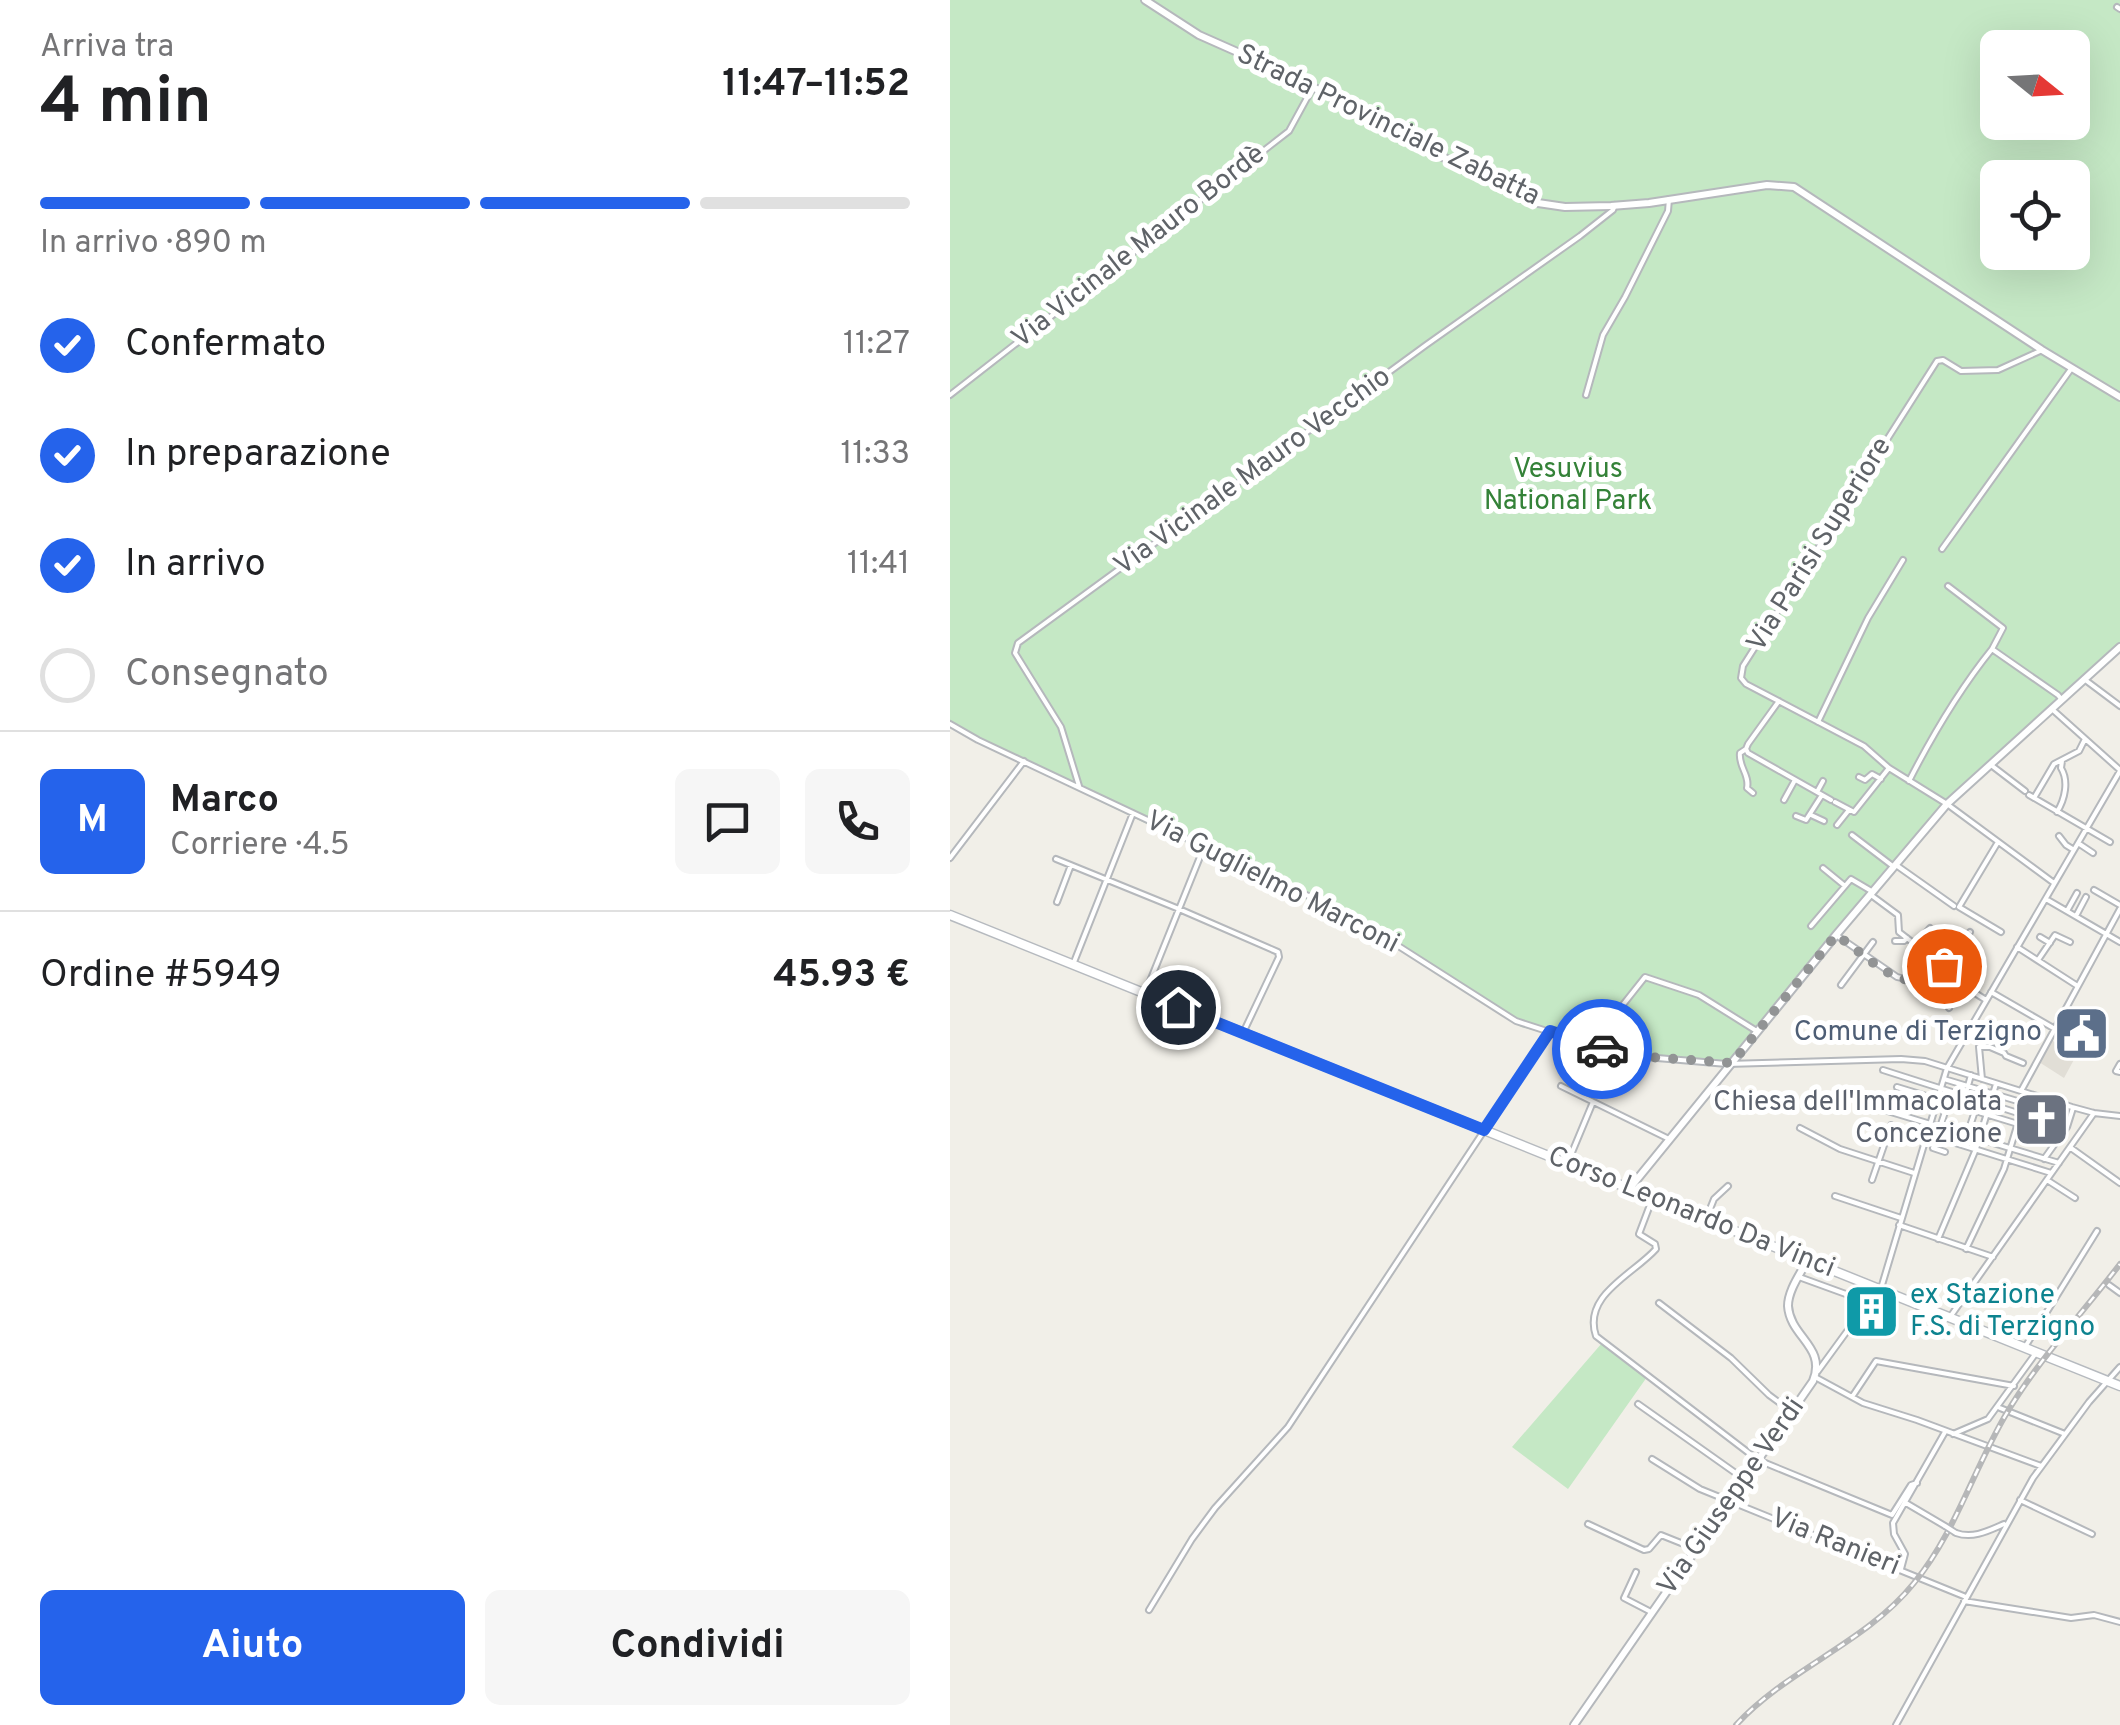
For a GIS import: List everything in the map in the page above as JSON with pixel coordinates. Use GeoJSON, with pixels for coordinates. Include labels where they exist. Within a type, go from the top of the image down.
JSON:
{"type":"FeatureCollection","features":[{"type":"Feature","properties":{"kind":"main road","name":"Corso Leonardo Da Vinci"},"geometry":{"type":"LineString","coordinates":[[950,915],[2120,1386]]}},
{"type":"Feature","properties":{"kind":"street","name":"Strada Provinciale Zabatta"},"geometry":{"type":"LineString","coordinates":[[1145,0],[1199,35],[1313,88],[1530,200],[1565,207],[1615,205],[1767,185],[1794,188],[2120,397]]}},
{"type":"Feature","properties":{"kind":"street","name":"Via Vicinale Mauro Bordè"},"geometry":{"type":"LineString","coordinates":[[950,395],[1288,131],[1313,88]]}},
{"type":"Feature","properties":{"kind":"street"},"geometry":{"type":"LineString","coordinates":[[1586,395],[1602,335],[1668,211],[1670,199]]}},
{"type":"Feature","properties":{"kind":"street","name":"Via Vicinale Mauro Vecchio"},"geometry":{"type":"LineString","coordinates":[[1078,786],[1061,727],[1016,653],[1018,643],[1580,236],[1615,205]]}},
{"type":"Feature","properties":{"kind":"street","name":"Via Parisi Superiore"},"geometry":{"type":"LineString","coordinates":[[2042,350],[2000,370],[1962,371],[1943,360],[1937,361],[1743,666],[1741,678],[1864,746],[2054,883]]}},
{"type":"Feature","properties":{"kind":"street"},"geometry":{"type":"LineString","coordinates":[[1942,549],[2072,369]]}},
{"type":"Feature","properties":{"kind":"street"},"geometry":{"type":"LineString","coordinates":[[1818,722],[1868,618],[1903,560]]}},
{"type":"Feature","properties":{"kind":"street"},"geometry":{"type":"LineString","coordinates":[[1910,781],[1943,719],[2003,628],[1948,586]]}},
{"type":"Feature","properties":{"kind":"street"},"geometry":{"type":"LineString","coordinates":[[1992,649],[2062,700]]}},
{"type":"Feature","properties":{"kind":"street"},"geometry":{"type":"LineString","coordinates":[[1630,1188],[1947,804],[2119,652]]}},
{"type":"Feature","properties":{"kind":"street"},"geometry":{"type":"LineString","coordinates":[[2084,679],[2120,706]]}},
{"type":"Feature","properties":{"kind":"street"},"geometry":{"type":"LineString","coordinates":[[1753,792],[1748,788],[1740,753],[1778,700]]}},
{"type":"Feature","properties":{"kind":"street"},"geometry":{"type":"LineString","coordinates":[[1799,1277],[1876,1305],[1947,1068],[2120,771],[2052,710]]}},
{"type":"Feature","properties":{"kind":"street","name":"Via Guglielmo Marconi"},"geometry":{"type":"LineString","coordinates":[[950,724],[1353,917],[1516,1020],[1590,1045],[1634,1056],[1732,1063],[1924,1061],[2094,1114],[2120,1116]]}},
{"type":"Feature","properties":{"kind":"street"},"geometry":{"type":"LineString","coordinates":[[2029,795],[2054,764],[2079,752],[2085,740]]}},
{"type":"Feature","properties":{"kind":"street"},"geometry":{"type":"LineString","coordinates":[[1746,749],[1752,756],[1854,812],[1890,768]]}},
{"type":"Feature","properties":{"kind":"street"},"geometry":{"type":"LineString","coordinates":[[950,858],[1024,761]]}},
{"type":"Feature","properties":{"kind":"street"},"geometry":{"type":"LineString","coordinates":[[2057,812],[2065,799],[2062,761]]}},
{"type":"Feature","properties":{"kind":"street"},"geometry":{"type":"LineString","coordinates":[[1991,765],[2029,795],[2110,842]]}},
{"type":"Feature","properties":{"kind":"street"},"geometry":{"type":"LineString","coordinates":[[1859,777],[1866,780],[1873,771],[1880,780]]}},
{"type":"Feature","properties":{"kind":"street"},"geometry":{"type":"LineString","coordinates":[[1784,800],[1795,780]]}},
{"type":"Feature","properties":{"kind":"street"},"geometry":{"type":"LineString","coordinates":[[1796,816],[1806,820],[1812,815],[1824,780]]}},
{"type":"Feature","properties":{"kind":"street"},"geometry":{"type":"LineString","coordinates":[[1837,825],[1848,810]]}},
{"type":"Feature","properties":{"kind":"street"},"geometry":{"type":"LineString","coordinates":[[1073,965],[1133,813]]}},
{"type":"Feature","properties":{"kind":"street"},"geometry":{"type":"LineString","coordinates":[[1812,815],[1824,821]]}},
{"type":"Feature","properties":{"kind":"street"},"geometry":{"type":"LineString","coordinates":[[1852,835],[1954,906]]}},
{"type":"Feature","properties":{"kind":"street"},"geometry":{"type":"LineString","coordinates":[[2059,836],[2074,850]]}},
{"type":"Feature","properties":{"kind":"street"},"geometry":{"type":"LineString","coordinates":[[1998,842],[1959,907],[2001,932]]}},
{"type":"Feature","properties":{"kind":"street"},"geometry":{"type":"LineString","coordinates":[[2078,843],[2093,853]]}},
{"type":"Feature","properties":{"kind":"street"},"geometry":{"type":"LineString","coordinates":[[1144,994],[1204,847]]}},
{"type":"Feature","properties":{"kind":"street"},"geometry":{"type":"LineString","coordinates":[[1056,859],[1278,952],[1243,1034]]}},
{"type":"Feature","properties":{"kind":"street"},"geometry":{"type":"LineString","coordinates":[[1057,902],[1071,865]]}},
{"type":"Feature","properties":{"kind":"street"},"geometry":{"type":"LineString","coordinates":[[1823,868],[1845,886]]}},
{"type":"Feature","properties":{"kind":"street"},"geometry":{"type":"LineString","coordinates":[[1811,926],[1851,878],[1898,915],[1898,930],[1918,951],[1930,956]]}},
{"type":"Feature","properties":{"kind":"street"},"geometry":{"type":"LineString","coordinates":[[1966,1249],[2008,1159],[2024,1092],[2120,907],[2094,890]]}},
{"type":"Feature","properties":{"kind":"street"},"geometry":{"type":"LineString","coordinates":[[2067,911],[2077,893]]}},
{"type":"Feature","properties":{"kind":"street"},"geometry":{"type":"LineString","coordinates":[[2076,916],[2086,897]]}},
{"type":"Feature","properties":{"kind":"street"},"geometry":{"type":"LineString","coordinates":[[2045,898],[2120,942]]}},
{"type":"Feature","properties":{"kind":"street"},"geometry":{"type":"LineString","coordinates":[[1913,979],[1937,946],[1924,934],[1930,928]]}},
{"type":"Feature","properties":{"kind":"street"},"geometry":{"type":"LineString","coordinates":[[1945,974],[1944,966],[1970,932]]}},
{"type":"Feature","properties":{"kind":"street"},"geometry":{"type":"LineString","coordinates":[[1836,935],[1896,977],[1937,982],[1950,1008]]}},
{"type":"Feature","properties":{"kind":"street"},"geometry":{"type":"LineString","coordinates":[[2036,958],[2055,935],[2070,942]]}},
{"type":"Feature","properties":{"kind":"street"},"geometry":{"type":"LineString","coordinates":[[2040,937],[2050,943]]}},
{"type":"Feature","properties":{"kind":"street"},"geometry":{"type":"LineString","coordinates":[[1895,941],[1907,938]]}},
{"type":"Feature","properties":{"kind":"street"},"geometry":{"type":"LineString","coordinates":[[1841,985],[1873,942]]}},
{"type":"Feature","properties":{"kind":"street"},"geometry":{"type":"LineString","coordinates":[[2017,947],[2078,986]]}},
{"type":"Feature","properties":{"kind":"street"},"geometry":{"type":"LineString","coordinates":[[1924,978],[1931,972]]}},
{"type":"Feature","properties":{"kind":"street"},"geometry":{"type":"LineString","coordinates":[[1937,982],[1945,974]]}},
{"type":"Feature","properties":{"kind":"street"},"geometry":{"type":"LineString","coordinates":[[1945,974],[1986,1000]]}},
{"type":"Feature","properties":{"kind":"street"},"geometry":{"type":"LineString","coordinates":[[1590,1045],[1645,977],[1699,995],[1758,1032]]}},
{"type":"Feature","properties":{"kind":"street"},"geometry":{"type":"LineString","coordinates":[[1991,992],[2054,1029]]}},
{"type":"Feature","properties":{"kind":"street"},"geometry":{"type":"LineString","coordinates":[[1149,1610],[1192,1539],[1288,1427],[1550,1031]]}},
{"type":"Feature","properties":{"kind":"street"},"geometry":{"type":"LineString","coordinates":[[1982,1079],[1978,1047],[2004,1052],[2023,1063]]}},
{"type":"Feature","properties":{"kind":"street"},"geometry":{"type":"LineString","coordinates":[[2118,1071],[2120,1064]]}},
{"type":"Feature","properties":{"kind":"street"},"geometry":{"type":"LineString","coordinates":[[1883,1070],[2021,1114]]}},
{"type":"Feature","properties":{"kind":"street"},"geometry":{"type":"LineString","coordinates":[[1962,1107],[1972,1076]]}},
{"type":"Feature","properties":{"kind":"street"},"geometry":{"type":"LineString","coordinates":[[1944,1079],[2024,1103]]}},
{"type":"Feature","properties":{"kind":"street"},"geometry":{"type":"LineString","coordinates":[[1938,1239],[1976,1149],[1996,1083]]}},
{"type":"Feature","properties":{"kind":"street"},"geometry":{"type":"LineString","coordinates":[[1561,1086],[1670,1139]]}},
{"type":"Feature","properties":{"kind":"street"},"geometry":{"type":"LineString","coordinates":[[1897,1086],[2018,1124]]}},
{"type":"Feature","properties":{"kind":"street"},"geometry":{"type":"LineString","coordinates":[[1568,1164],[1593,1102]]}},
{"type":"Feature","properties":{"kind":"street"},"geometry":{"type":"LineString","coordinates":[[1945,1152],[1933,1148],[1948,1103]]}},
{"type":"Feature","properties":{"kind":"street"},"geometry":{"type":"LineString","coordinates":[[1871,1106],[2059,1163]]}},
{"type":"Feature","properties":{"kind":"street"},"geometry":{"type":"LineString","coordinates":[[2044,1159],[2068,1127],[2073,1108]]}},
{"type":"Feature","properties":{"kind":"street"},"geometry":{"type":"LineString","coordinates":[[1967,1136],[1975,1111]]}},
{"type":"Feature","properties":{"kind":"street"},"geometry":{"type":"LineString","coordinates":[[1950,1317],[2094,1114]]}},
{"type":"Feature","properties":{"kind":"street"},"geometry":{"type":"LineString","coordinates":[[1872,1180],[1891,1124]]}},
{"type":"Feature","properties":{"kind":"street"},"geometry":{"type":"LineString","coordinates":[[1800,1128],[1840,1149],[1914,1173]]}},
{"type":"Feature","properties":{"kind":"street"},"geometry":{"type":"LineString","coordinates":[[1936,1137],[2052,1173]]}},
{"type":"Feature","properties":{"kind":"street"},"geometry":{"type":"LineString","coordinates":[[2070,1148],[2120,1182]]}},
{"type":"Feature","properties":{"kind":"street"},"geometry":{"type":"LineString","coordinates":[[2047,1180],[2075,1198]]}},
{"type":"Feature","properties":{"kind":"street"},"geometry":{"type":"LineString","coordinates":[[1706,1219],[1714,1200],[1728,1186]]}},
{"type":"Feature","properties":{"kind":"street"},"geometry":{"type":"LineString","coordinates":[[1835,1196],[1901,1218]]}},
{"type":"Feature","properties":{"kind":"street"},"geometry":{"type":"LineString","coordinates":[[1652,1197],[1639,1234],[1655,1244],[1655,1251],[1599,1300],[1594,1309],[1594,1332],[1758,1460],[1892,1515],[1917,1482]]}},
{"type":"Feature","properties":{"kind":"street"},"geometry":{"type":"LineString","coordinates":[[1899,1226],[1993,1256]]}},
{"type":"Feature","properties":{"kind":"street"},"geometry":{"type":"LineString","coordinates":[[2025,1348],[2097,1231]]}},
{"type":"Feature","properties":{"kind":"street","name":"Via Giuseppe Verdi"},"geometry":{"type":"LineString","coordinates":[[1574,1725],[1816,1374],[1816,1356],[1789,1310],[1789,1298],[1808,1260]]}},
{"type":"Feature","properties":{"kind":"street"},"geometry":{"type":"LineString","coordinates":[[2109,1285],[2120,1293]]}},
{"type":"Feature","properties":{"kind":"street"},"geometry":{"type":"LineString","coordinates":[[1659,1304],[1731,1358],[1792,1412]]}},
{"type":"Feature","properties":{"kind":"street"},"geometry":{"type":"LineString","coordinates":[[1853,1323],[1816,1374],[1867,1405],[2041,1466]]}},
{"type":"Feature","properties":{"kind":"street"},"geometry":{"type":"LineString","coordinates":[[1953,1434],[1985,1421],[2037,1352]]}},
{"type":"Feature","properties":{"kind":"street"},"geometry":{"type":"LineString","coordinates":[[1852,1397],[1876,1361],[2014,1386]]}},
{"type":"Feature","properties":{"kind":"street"},"geometry":{"type":"LineString","coordinates":[[1896,1725],[2041,1466],[2120,1366]]}},
{"type":"Feature","properties":{"kind":"street"},"geometry":{"type":"LineString","coordinates":[[1638,1404],[1744,1479]]}},
{"type":"Feature","properties":{"kind":"street"},"geometry":{"type":"LineString","coordinates":[[1998,1408],[2065,1434]]}},
{"type":"Feature","properties":{"kind":"street"},"geometry":{"type":"LineString","coordinates":[[1901,1569],[1905,1554],[1894,1534],[1893,1523],[1945,1432]]}},
{"type":"Feature","properties":{"kind":"street","name":"Via Ranieri"},"geometry":{"type":"LineString","coordinates":[[1652,1459],[1693,1486],[1901,1569],[1965,1599],[2071,1618],[2094,1615],[2120,1622]]}},
{"type":"Feature","properties":{"kind":"street"},"geometry":{"type":"LineString","coordinates":[[2020,1500],[2092,1534]]}},
{"type":"Feature","properties":{"kind":"street"},"geometry":{"type":"LineString","coordinates":[[1905,1502],[1956,1533],[1976,1535],[2008,1521]]}},
{"type":"Feature","properties":{"kind":"street"},"geometry":{"type":"LineString","coordinates":[[1588,1524],[1644,1550],[1649,1550],[1661,1535],[1696,1549]]}},
{"type":"Feature","properties":{"kind":"street"},"geometry":{"type":"LineString","coordinates":[[1636,1572],[1624,1598],[1651,1612]]}},
{"type":"Feature","properties":{"kind":"shaded area"},"geometry":{"type":"Polygon","coordinates":[[[2051,1040],[2077,1054],[2064,1078],[2039,1062],[2051,1040]]]}},
{"type":"Feature","properties":{"kind":"green space","name":"Vesuvius National Park"},"geometry":{"type":"Polygon","coordinates":[[[950,0],[2120,0],[2120,648],[2010,752],[1968,783],[1733,1063],[1635,1058],[1521,1027],[1348,920],[950,725],[950,0]]]}},
{"type":"Feature","properties":{"kind":"green space"},"geometry":{"type":"Polygon","coordinates":[[[1602,1343],[1647,1377],[1568,1489],[1512,1447],[1602,1343]]]}},
{"type":"Feature","properties":{"kind":"railway"},"geometry":{"type":"LineString","coordinates":[[1736,1725],[1756,1705],[1873,1623],[1914,1583],[1941,1544],[2018,1396],[2120,1264]]}},
{"type":"Feature","properties":{"kind":"way so far"},"geometry":{"type":"LineString","coordinates":[[1602,1049],[1634,1056],[1732,1063],[1836,935],[1896,977],[1937,982],[1945,974],[1944,966]]}},
{"type":"Feature","properties":{"kind":"place","name":"Comune di Terzigno"},"geometry":{"type":"Point","coordinates":[2081,1033]}},
{"type":"Feature","properties":{"kind":"place","name":"Chiesa dell'Immacolata Concezione"},"geometry":{"type":"Point","coordinates":[2041,1119]}},
{"type":"Feature","properties":{"kind":"place","name":"ex Stazione F.S. di Terzigno"},"geometry":{"type":"Point","coordinates":[1871,1312]}},
{"type":"Feature","properties":{"kind":"route"},"geometry":{"type":"LineString","coordinates":[[1178,1007],[1484,1130],[1550,1031],[1602,1049]]}}]}
